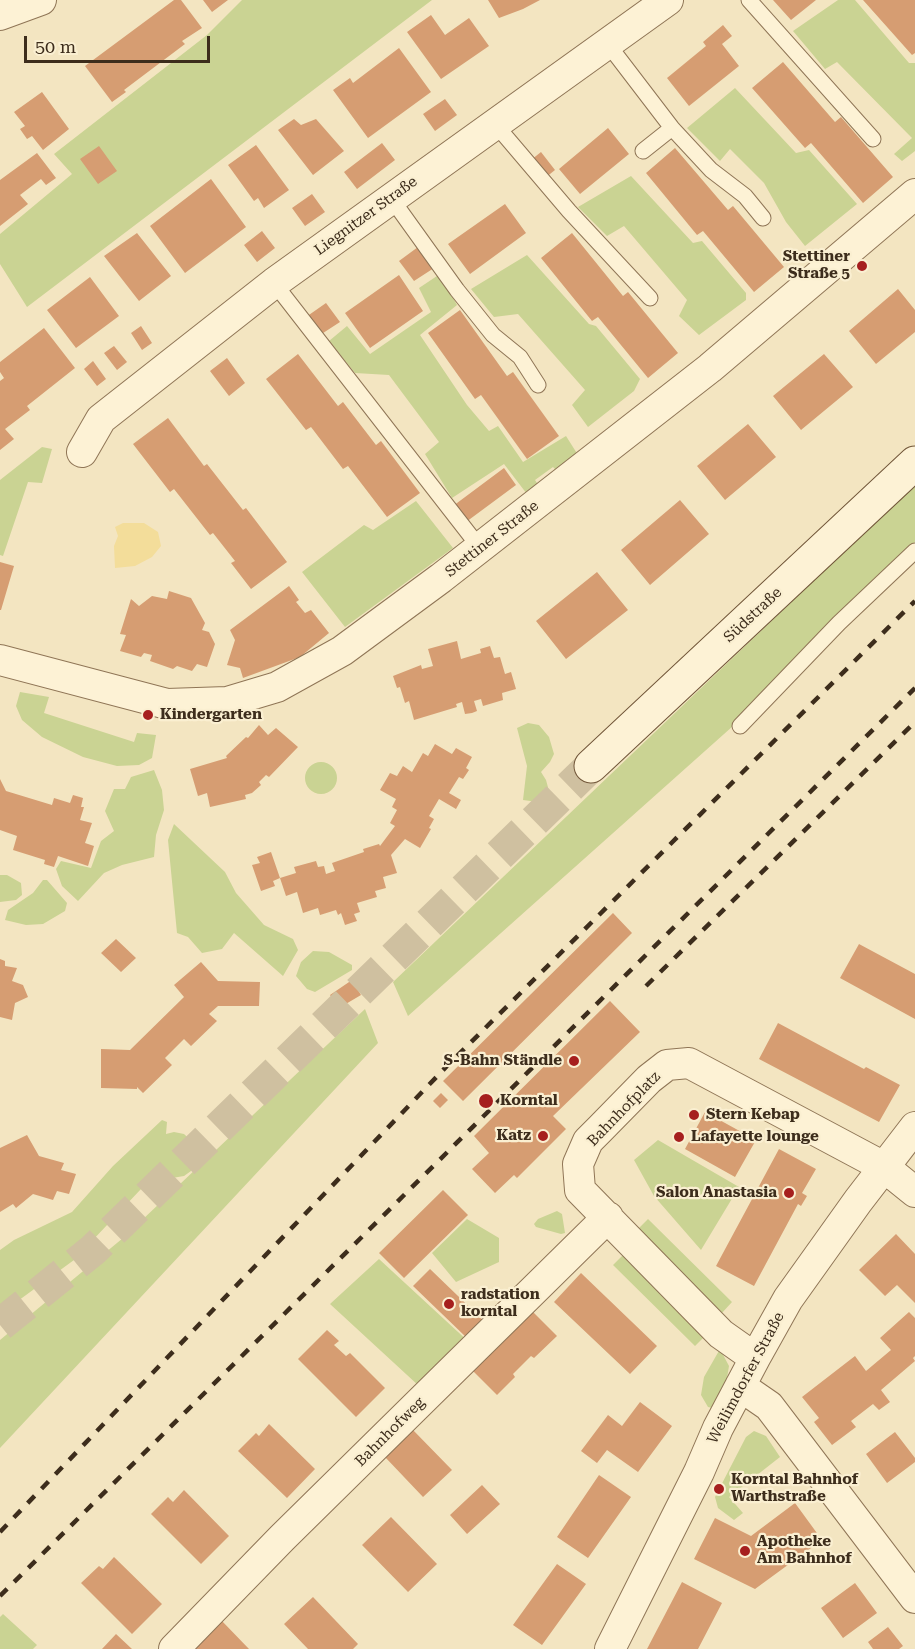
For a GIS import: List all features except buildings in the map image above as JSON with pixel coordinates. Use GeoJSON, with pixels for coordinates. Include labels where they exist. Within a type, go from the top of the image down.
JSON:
{"type":"FeatureCollection","features":[{"type":"Feature","properties":{"kind":"main road","name":"Südstraße"},"geometry":{"type":"LineString","coordinates":[[591,766],[915,463]]}},
{"type":"Feature","properties":{"kind":"street"},"geometry":{"type":"LineString","coordinates":[[0,15],[41,0]]}},
{"type":"Feature","properties":{"kind":"street","name":"Liegnitzer Straße"},"geometry":{"type":"LineString","coordinates":[[82,452],[102,419],[274,283],[668,0]]}},
{"type":"Feature","properties":{"kind":"street","name":"Stettiner Straße"},"geometry":{"type":"LineString","coordinates":[[0,660],[167,704],[227,702],[277,687],[342,651],[480,548],[710,368],[915,194]]}},
{"type":"Feature","properties":{"kind":"street","name":"Bahnhofplatz"},"geometry":{"type":"LineString","coordinates":[[754,1358],[721,1334],[580,1190],[578,1164],[588,1141],[648,1079],[667,1065],[689,1063],[884,1167],[915,1192]]}},
{"type":"Feature","properties":{"kind":"street","name":"Weilimdorfer Straße"},"geometry":{"type":"LineString","coordinates":[[610,1649],[754,1358],[788,1299],[915,1127]]}},
{"type":"Feature","properties":{"kind":"street","name":"Bahnhofweg"},"geometry":{"type":"LineString","coordinates":[[174,1649],[288,1532],[608,1217]]}},
{"type":"Feature","properties":{"kind":"street"},"geometry":{"type":"LineString","coordinates":[[740,1386],[769,1406],[915,1598]]}},
{"type":"Feature","properties":{"kind":"lane"},"geometry":{"type":"LineString","coordinates":[[749,0],[873,139]]}},
{"type":"Feature","properties":{"kind":"lane"},"geometry":{"type":"LineString","coordinates":[[607,43],[672,128],[711,170],[745,196],[763,218]]}},
{"type":"Feature","properties":{"kind":"lane"},"geometry":{"type":"LineString","coordinates":[[495,124],[569,211],[650,298]]}},
{"type":"Feature","properties":{"kind":"lane"},"geometry":{"type":"LineString","coordinates":[[643,151],[672,128]]}},
{"type":"Feature","properties":{"kind":"lane"},"geometry":{"type":"LineString","coordinates":[[391,198],[493,335],[519,357],[538,385]]}},
{"type":"Feature","properties":{"kind":"lane"},"geometry":{"type":"LineString","coordinates":[[274,283],[480,548]]}},
{"type":"Feature","properties":{"kind":"lane"},"geometry":{"type":"LineString","coordinates":[[740,726],[840,623],[915,551]]}},
{"type":"Feature","properties":{"kind":"green space"},"geometry":{"type":"Polygon","coordinates":[[[242,0],[432,0],[27,307],[0,264],[0,234],[72,174],[54,154],[207,35],[242,0]]]}},
{"type":"Feature","properties":{"kind":"green space"},"geometry":{"type":"Polygon","coordinates":[[[838,0],[855,0],[909,63],[915,63],[915,151],[902,161],[894,154],[912,138],[837,62],[825,69],[793,31],[838,0]]]}},
{"type":"Feature","properties":{"kind":"green space"},"geometry":{"type":"Polygon","coordinates":[[[735,88],[796,153],[809,150],[857,204],[805,246],[786,222],[764,183],[730,149],[720,161],[687,128],[735,88]]]}},
{"type":"Feature","properties":{"kind":"green space"},"geometry":{"type":"Polygon","coordinates":[[[631,176],[693,243],[702,241],[746,293],[746,300],[699,335],[679,316],[687,300],[624,226],[607,236],[578,207],[631,176]]]}},
{"type":"Feature","properties":{"kind":"green space"},"geometry":{"type":"Polygon","coordinates":[[[527,255],[589,324],[596,326],[640,379],[634,391],[588,427],[572,405],[585,390],[518,314],[494,317],[471,289],[527,255]]]}},
{"type":"Feature","properties":{"kind":"green space"},"geometry":{"type":"Polygon","coordinates":[[[440,274],[457,305],[420,335],[467,405],[489,431],[498,426],[523,462],[566,436],[578,455],[559,473],[553,467],[535,480],[539,486],[530,498],[504,464],[452,498],[425,454],[439,442],[389,375],[355,373],[329,341],[347,326],[370,354],[431,312],[419,288],[440,274]]]}},
{"type":"Feature","properties":{"kind":"green space"},"geometry":{"type":"Polygon","coordinates":[[[42,447],[52,449],[42,483],[28,482],[3,556],[0,555],[0,480],[42,447]]]}},
{"type":"Feature","properties":{"kind":"green space"},"geometry":{"type":"Polygon","coordinates":[[[915,484],[915,542],[733,726],[408,1016],[393,982],[915,484]]]}},
{"type":"Feature","properties":{"kind":"green space"},"geometry":{"type":"Polygon","coordinates":[[[416,501],[453,548],[345,627],[302,572],[364,525],[373,530],[416,501]]]}},
{"type":"Feature","properties":{"kind":"green space"},"geometry":{"type":"Polygon","coordinates":[[[20,692],[49,697],[44,713],[134,742],[137,733],[156,735],[152,758],[139,765],[117,766],[83,757],[42,737],[22,720],[16,706],[20,692]]]}},
{"type":"Feature","properties":{"kind":"green space"},"geometry":{"type":"Polygon","coordinates":[[[528,723],[539,725],[549,737],[554,754],[541,772],[549,791],[538,802],[523,800],[527,766],[517,728],[528,723]]]}},
{"type":"Feature","properties":{"kind":"green space"},"geometry":{"type":"Polygon","coordinates":[[[321,762],[332,767],[337,778],[332,789],[321,794],[310,789],[305,778],[310,767],[321,762]]]}},
{"type":"Feature","properties":{"kind":"green space"},"geometry":{"type":"Polygon","coordinates":[[[154,770],[162,790],[164,810],[156,835],[154,857],[122,865],[104,873],[78,901],[62,886],[56,869],[61,861],[91,868],[101,841],[114,831],[105,811],[114,789],[125,789],[131,777],[154,770]]]}},
{"type":"Feature","properties":{"kind":"green space"},"geometry":{"type":"Polygon","coordinates":[[[174,824],[225,872],[236,893],[264,925],[293,939],[298,950],[283,976],[234,933],[222,949],[202,953],[188,937],[177,933],[168,840],[174,824]]]}},
{"type":"Feature","properties":{"kind":"green space"},"geometry":{"type":"Polygon","coordinates":[[[0,875],[7,875],[21,883],[22,895],[16,900],[0,902],[0,875]]]}},
{"type":"Feature","properties":{"kind":"green space"},"geometry":{"type":"Polygon","coordinates":[[[43,880],[47,880],[67,903],[65,911],[43,924],[26,925],[5,920],[8,910],[33,893],[43,880]]]}},
{"type":"Feature","properties":{"kind":"green space"},"geometry":{"type":"Polygon","coordinates":[[[313,951],[329,952],[352,965],[352,970],[315,992],[307,989],[296,976],[301,962],[313,951]]]}},
{"type":"Feature","properties":{"kind":"green space"},"geometry":{"type":"Polygon","coordinates":[[[365,1009],[378,1043],[0,1448],[0,1340],[123,1238],[365,1009]]]}},
{"type":"Feature","properties":{"kind":"green space"},"geometry":{"type":"Polygon","coordinates":[[[162,1120],[167,1122],[166,1134],[174,1132],[184,1134],[196,1145],[197,1161],[191,1171],[184,1176],[172,1178],[158,1171],[74,1260],[0,1314],[0,1250],[14,1240],[72,1212],[113,1166],[162,1120]]]}},
{"type":"Feature","properties":{"kind":"green space"},"geometry":{"type":"Polygon","coordinates":[[[658,1140],[739,1187],[701,1250],[654,1196],[634,1160],[658,1140]]]}},
{"type":"Feature","properties":{"kind":"green space"},"geometry":{"type":"Polygon","coordinates":[[[557,1211],[562,1214],[565,1233],[536,1227],[534,1224],[538,1219],[557,1211]]]}},
{"type":"Feature","properties":{"kind":"green space"},"geometry":{"type":"Polygon","coordinates":[[[467,1219],[499,1238],[499,1262],[456,1282],[432,1253],[467,1219]]]}},
{"type":"Feature","properties":{"kind":"green space"},"geometry":{"type":"Polygon","coordinates":[[[648,1219],[732,1302],[721,1314],[636,1231],[648,1219]]]}},
{"type":"Feature","properties":{"kind":"green space"},"geometry":{"type":"Polygon","coordinates":[[[625,1253],[707,1334],[695,1346],[613,1265],[625,1253]]]}},
{"type":"Feature","properties":{"kind":"green space"},"geometry":{"type":"Polygon","coordinates":[[[379,1259],[471,1344],[432,1398],[330,1304],[379,1259]]]}},
{"type":"Feature","properties":{"kind":"green space"},"geometry":{"type":"Polygon","coordinates":[[[720,1349],[729,1366],[725,1390],[713,1408],[708,1407],[701,1395],[704,1377],[720,1349]]]}},
{"type":"Feature","properties":{"kind":"green space"},"geometry":{"type":"Polygon","coordinates":[[[754,1431],[766,1436],[780,1457],[729,1497],[743,1513],[734,1520],[718,1508],[715,1497],[746,1437],[754,1431]]]}},
{"type":"Feature","properties":{"kind":"green space"},"geometry":{"type":"Polygon","coordinates":[[[3,1614],[37,1645],[33,1649],[0,1649],[0,1617],[3,1614]]]}},
{"type":"Feature","properties":{"kind":"sand"},"geometry":{"type":"Polygon","coordinates":[[[123,523],[144,523],[158,532],[161,546],[152,557],[135,566],[115,568],[114,546],[118,536],[115,527],[123,523]]]}},
{"type":"Feature","properties":{"kind":"tunnel"},"geometry":{"type":"LineString","coordinates":[[0,1325],[93,1250],[591,766]]}},
{"type":"Feature","properties":{"kind":"railway"},"geometry":{"type":"LineString","coordinates":[[0,1532],[447,1066],[915,601]]}},
{"type":"Feature","properties":{"kind":"railway"},"geometry":{"type":"LineString","coordinates":[[0,1596],[915,688]]}},
{"type":"Feature","properties":{"kind":"railway"},"geometry":{"type":"LineString","coordinates":[[646,986],[915,722]]}},
{"type":"Feature","properties":{"kind":"place","name":"Stettiner Straße 5"},"geometry":{"type":"Point","coordinates":[862,266]}},
{"type":"Feature","properties":{"kind":"place","name":"Kindergarten"},"geometry":{"type":"Point","coordinates":[148,715]}},
{"type":"Feature","properties":{"kind":"place","name":"S-Bahn Ständle"},"geometry":{"type":"Point","coordinates":[574,1061]}},
{"type":"Feature","properties":{"kind":"place","name":"Korntal"},"geometry":{"type":"Point","coordinates":[486,1101]}},
{"type":"Feature","properties":{"kind":"place","name":"Stern Kebap"},"geometry":{"type":"Point","coordinates":[694,1115]}},
{"type":"Feature","properties":{"kind":"place","name":"Katz"},"geometry":{"type":"Point","coordinates":[543,1136]}},
{"type":"Feature","properties":{"kind":"place","name":"Lafayette lounge"},"geometry":{"type":"Point","coordinates":[679,1137]}},
{"type":"Feature","properties":{"kind":"place","name":"Salon Anastasia"},"geometry":{"type":"Point","coordinates":[789,1193]}},
{"type":"Feature","properties":{"kind":"place","name":"radstation korntal"},"geometry":{"type":"Point","coordinates":[449,1304]}},
{"type":"Feature","properties":{"kind":"place","name":"Korntal Bahnhof Warthstraße"},"geometry":{"type":"Point","coordinates":[719,1489]}},
{"type":"Feature","properties":{"kind":"place","name":"Apotheke Am Bahnhof"},"geometry":{"type":"Point","coordinates":[745,1551]}}]}
